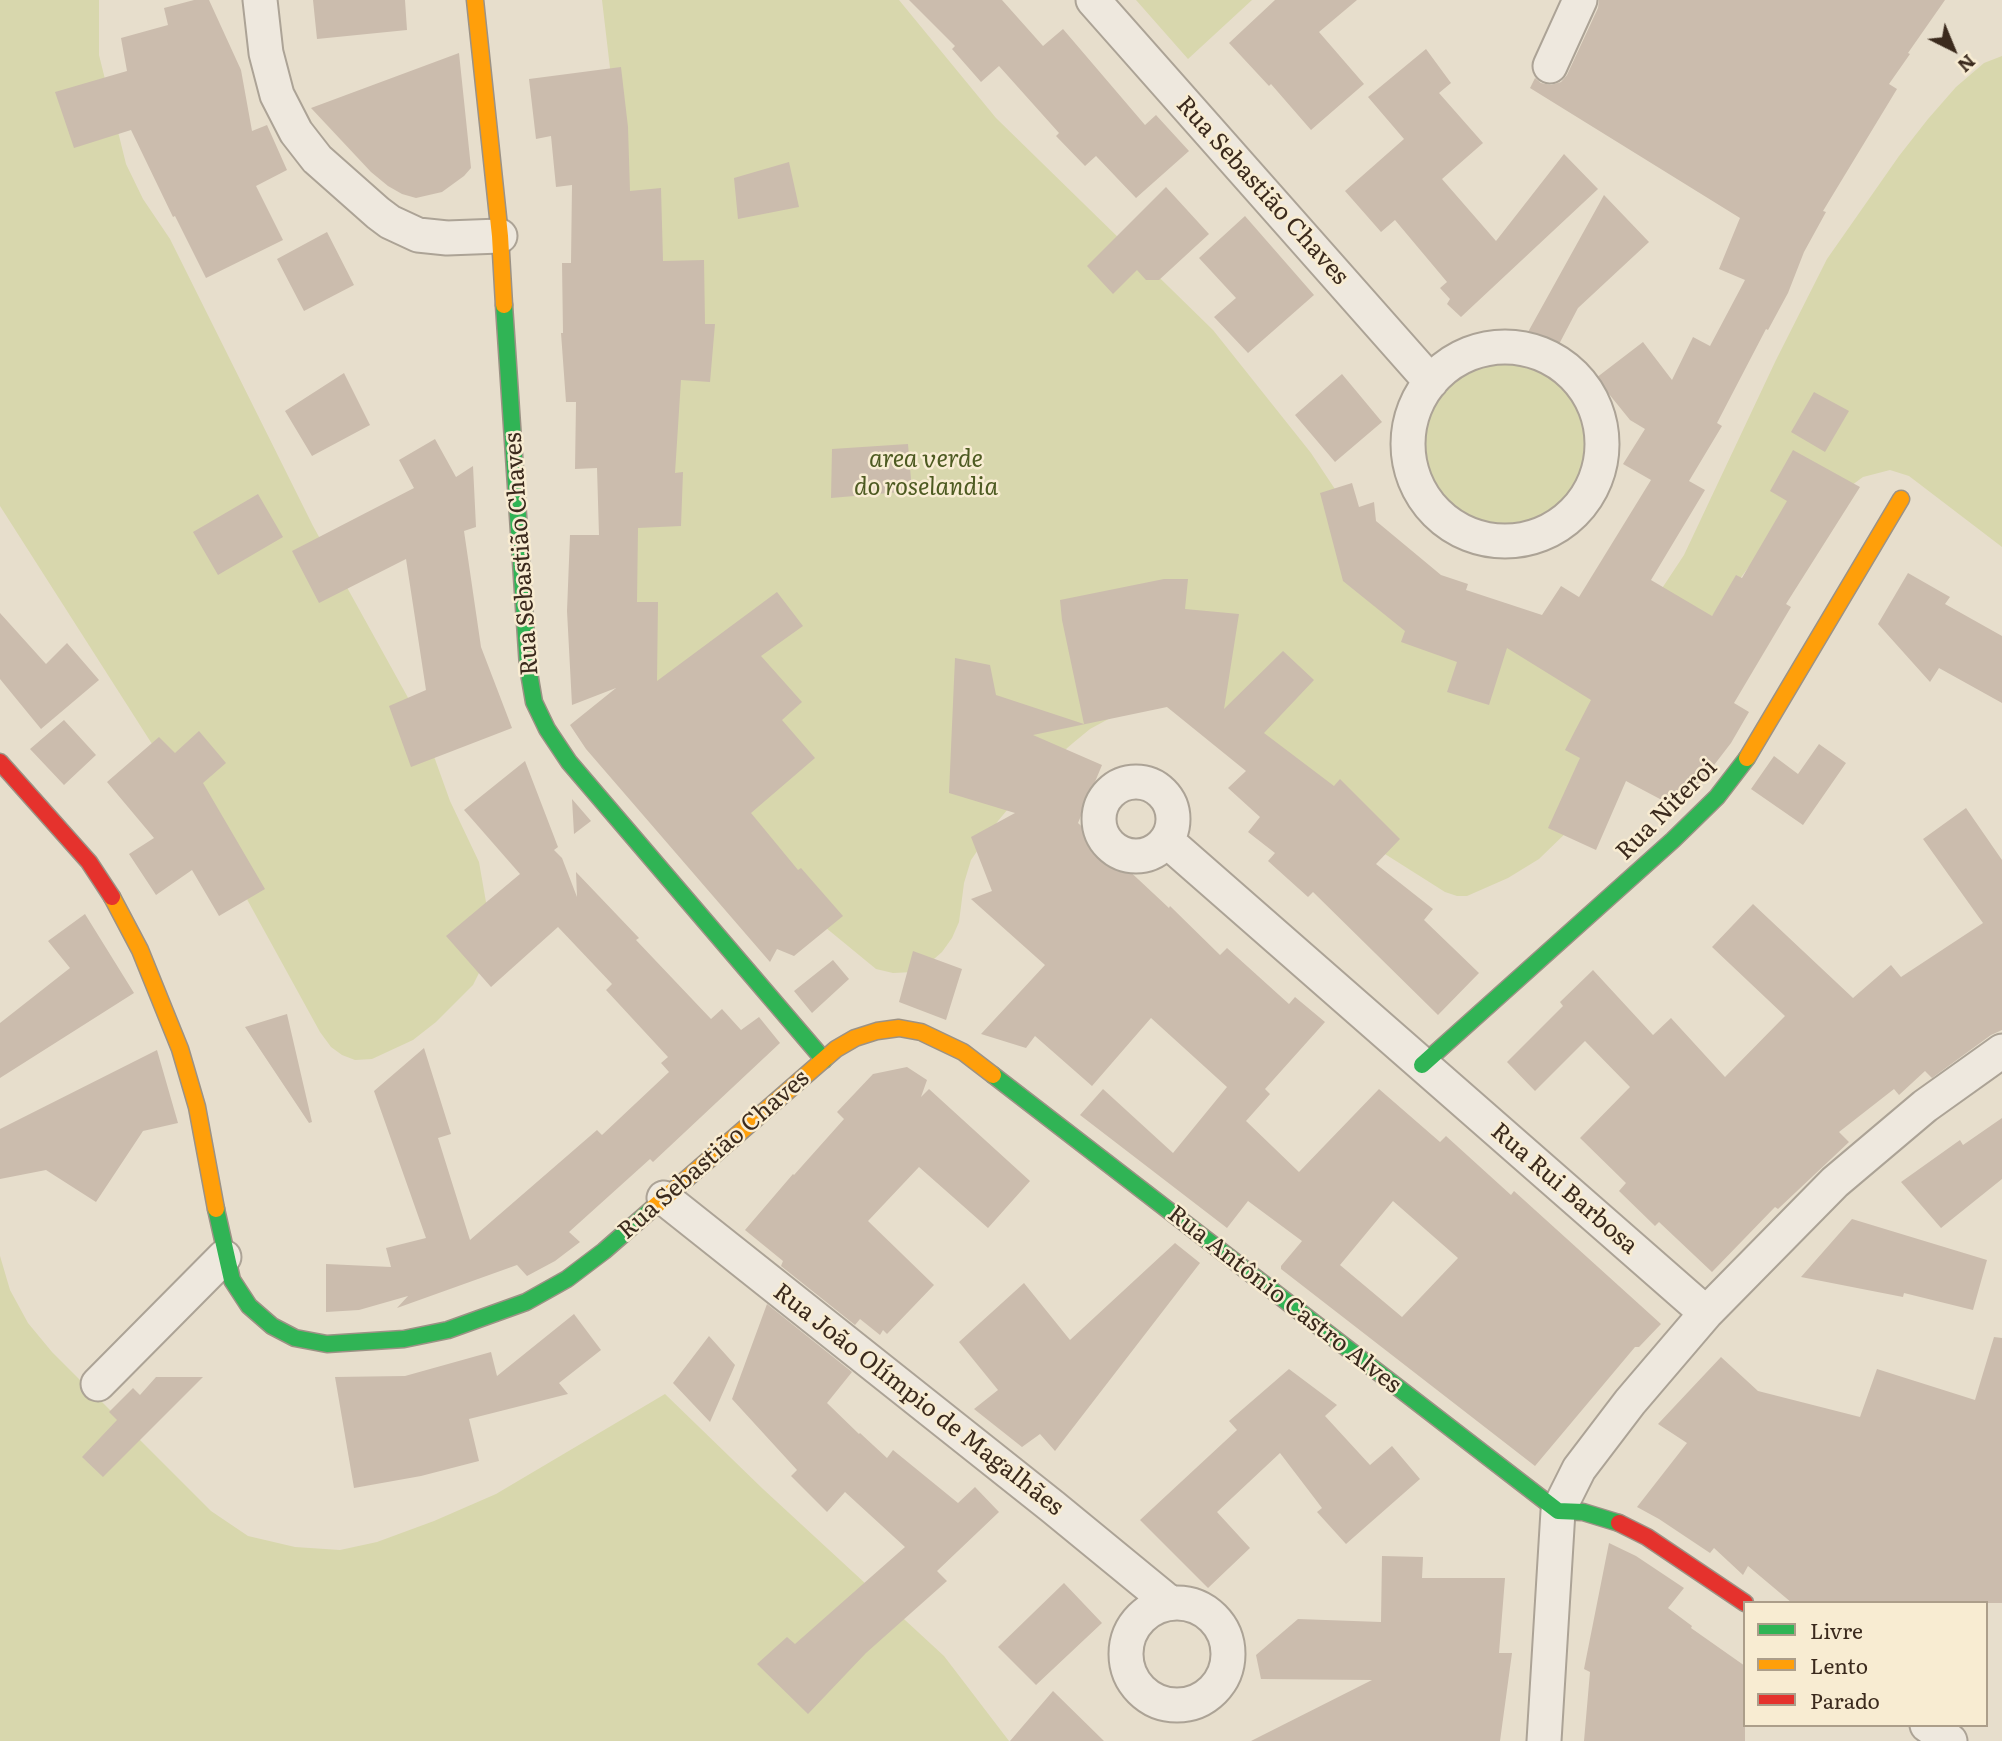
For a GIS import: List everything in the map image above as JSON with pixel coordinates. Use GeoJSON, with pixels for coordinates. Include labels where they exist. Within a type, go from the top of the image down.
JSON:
{"type":"FeatureCollection","features":[{"type":"Feature","properties":{"kind":"street"},"geometry":{"type":"LineString","coordinates":[[260,0],[266,53],[277,95],[296,132],[317,159],[384,218],[418,235],[447,238],[500,236]]}},
{"type":"Feature","properties":{"kind":"street","name":"Rua Sebastião Chaves"},"geometry":{"type":"LineString","coordinates":[[0,762],[89,862],[108,890],[140,950],[180,1049],[197,1107],[218,1226],[232,1280],[250,1306],[272,1326],[295,1338],[327,1344],[404,1339],[448,1330],[526,1302],[567,1279],[604,1251],[824,1059],[569,762],[547,729],[534,702],[528,667],[500,236],[475,0]]}},
{"type":"Feature","properties":{"kind":"street","name":"Rua Sebastião Chaves"},"geometry":{"type":"LineString","coordinates":[[1093,0],[1431,382]]}},
{"type":"Feature","properties":{"kind":"street"},"geometry":{"type":"LineString","coordinates":[[1550,65],[1580,0]]}},
{"type":"Feature","properties":{"kind":"street"},"geometry":{"type":"LineString","coordinates":[[1504,347],[1531,351],[1568,370],[1594,404],[1602,433],[1601,463],[1591,490],[1573,514],[1549,531],[1520,540],[1484,539],[1450,525],[1428,505],[1414,479],[1408,450],[1411,421],[1422,394],[1431,382],[1452,363],[1464,357],[1504,347]]}},
{"type":"Feature","properties":{"kind":"street","name":"Rua Niteroi"},"geometry":{"type":"LineString","coordinates":[[1422,1065],[1673,840],[1717,797],[1749,755],[1901,499]]}},
{"type":"Feature","properties":{"kind":"street","name":"Rua Rui Barbosa"},"geometry":{"type":"LineString","coordinates":[[1167,841],[1706,1313]]}},
{"type":"Feature","properties":{"kind":"street","name":"Rua Antônio Castro Alves"},"geometry":{"type":"LineString","coordinates":[[824,1059],[855,1038],[899,1028],[921,1032],[963,1052],[1558,1511]]}},
{"type":"Feature","properties":{"kind":"street"},"geometry":{"type":"LineString","coordinates":[[1544,1741],[1558,1511],[1579,1469],[1630,1402],[1706,1313],[1835,1182],[1925,1106],[2002,1051]]}},
{"type":"Feature","properties":{"kind":"street","name":"Rua João Olímpio de Magalhães"},"geometry":{"type":"LineString","coordinates":[[664,1198],[1170,1603]]}},
{"type":"Feature","properties":{"kind":"street"},"geometry":{"type":"LineString","coordinates":[[98,1384],[225,1257]]}},
{"type":"Feature","properties":{"kind":"street"},"geometry":{"type":"LineString","coordinates":[[1558,1511],[1583,1512],[1624,1525],[1647,1537],[1743,1602]]}},
{"type":"Feature","properties":{"kind":"street"},"geometry":{"type":"LineString","coordinates":[[1930,1727],[1950,1741]]}},
{"type":"Feature","properties":{"kind":"green space"},"geometry":{"type":"Polygon","coordinates":[[[0,0],[99,0],[99,55],[126,164],[143,199],[170,239],[313,526],[422,723],[450,801],[479,862],[490,925],[484,963],[473,985],[436,1022],[413,1040],[372,1059],[355,1060],[342,1055],[331,1047],[320,1032],[221,852],[0,506],[0,0]]]}},
{"type":"Feature","properties":{"kind":"green space","name":"area verde do roselandia"},"geometry":{"type":"Polygon","coordinates":[[[602,0],[899,0],[996,118],[1213,330],[1311,453],[1392,575],[1478,633],[1653,602],[1684,555],[1827,259],[1928,119],[1956,87],[1984,63],[2002,56],[2002,547],[1909,476],[1890,470],[1863,477],[1781,537],[1748,568],[1712,616],[1573,826],[1539,859],[1508,878],[1467,896],[1445,892],[1336,823],[1151,696],[1090,729],[1036,775],[998,821],[971,860],[964,883],[959,922],[942,952],[914,972],[893,973],[876,969],[820,923],[673,741],[628,591],[614,102],[602,0]]]}},
{"type":"Feature","properties":{"kind":"green space"},"geometry":{"type":"Polygon","coordinates":[[[1136,0],[1252,0],[1188,59],[1136,0]]]}},
{"type":"Feature","properties":{"kind":"green space"},"geometry":{"type":"Polygon","coordinates":[[[1504,355],[1538,362],[1566,381],[1585,409],[1592,443],[1585,477],[1566,505],[1538,524],[1504,531],[1470,524],[1442,505],[1423,477],[1416,443],[1423,409],[1442,381],[1470,362],[1504,355]]]}},
{"type":"Feature","properties":{"kind":"green space"},"geometry":{"type":"Polygon","coordinates":[[[0,1256],[10,1290],[28,1323],[52,1352],[211,1511],[248,1536],[295,1547],[340,1550],[377,1542],[434,1521],[496,1494],[665,1394],[763,1489],[944,1656],[1009,1741],[0,1741],[0,1256]]]}},
{"type":"Feature","properties":{"kind":"building"},"geometry":{"type":"Polygon","coordinates":[[[194,0],[209,0],[241,70],[252,131],[267,125],[287,170],[256,186],[283,240],[206,278],[131,130],[74,148],[55,92],[127,71],[121,38],[168,25],[164,8],[194,0]]]}},
{"type":"Feature","properties":{"kind":"building"},"geometry":{"type":"Polygon","coordinates":[[[313,0],[405,0],[407,30],[317,39],[313,0]]]}},
{"type":"Feature","properties":{"kind":"building"},"geometry":{"type":"Polygon","coordinates":[[[909,0],[1002,0],[1043,46],[1063,29],[1145,125],[1156,115],[1189,151],[1136,198],[1096,156],[1085,166],[1056,136],[1059,133],[999,66],[981,82],[952,49],[955,46],[909,0]]]}},
{"type":"Feature","properties":{"kind":"building"},"geometry":{"type":"Polygon","coordinates":[[[1275,0],[1357,0],[1319,32],[1364,84],[1311,130],[1271,84],[1269,86],[1229,43],[1275,0]]]}},
{"type":"Feature","properties":{"kind":"building"},"geometry":{"type":"Polygon","coordinates":[[[1599,0],[1945,0],[1889,84],[1897,89],[1823,211],[1826,212],[1804,252],[1788,293],[1717,423],[1722,426],[1689,481],[1705,490],[1651,580],[1712,616],[1736,575],[1742,578],[1787,501],[1770,491],[1793,450],[1860,487],[1786,604],[1791,607],[1734,703],[1749,712],[1731,743],[1701,782],[1675,807],[1626,781],[1596,850],[1548,828],[1580,758],[1565,750],[1591,700],[1507,648],[1489,705],[1447,692],[1457,662],[1401,642],[1405,631],[1343,581],[1320,493],[1352,483],[1359,507],[1374,502],[1376,521],[1441,575],[1468,584],[1466,590],[1542,615],[1561,586],[1579,597],[1651,480],[1623,464],[1645,429],[1630,420],[1596,378],[1643,342],[1672,380],[1693,337],[1710,346],[1745,280],[1719,269],[1740,218],[1530,88],[1535,78],[1541,83],[1551,85],[1561,82],[1567,75],[1598,8],[1599,0]]]}},
{"type":"Feature","properties":{"kind":"building"},"geometry":{"type":"Polygon","coordinates":[[[1426,49],[1451,83],[1439,93],[1483,143],[1442,179],[1496,241],[1564,154],[1598,189],[1461,317],[1447,304],[1450,299],[1440,288],[1447,282],[1395,220],[1381,232],[1345,191],[1404,139],[1368,97],[1426,49]]]}},
{"type":"Feature","properties":{"kind":"building"},"geometry":{"type":"Polygon","coordinates":[[[459,53],[471,168],[442,192],[416,198],[388,186],[371,172],[311,108],[459,53]]]}},
{"type":"Feature","properties":{"kind":"building"},"geometry":{"type":"Polygon","coordinates":[[[621,67],[628,127],[630,191],[661,188],[663,261],[704,260],[705,324],[715,324],[710,382],[681,380],[675,473],[683,472],[681,526],[638,528],[637,602],[658,602],[657,681],[777,592],[803,626],[761,656],[802,702],[782,720],[815,758],[751,813],[798,870],[801,868],[843,916],[794,956],[777,949],[770,962],[586,749],[570,725],[616,688],[572,705],[567,611],[570,535],[599,535],[597,468],[575,469],[576,402],[566,402],[561,333],[562,263],[571,263],[572,185],[556,187],[551,136],[536,139],[529,79],[621,67]]]}},
{"type":"Feature","properties":{"kind":"building"},"geometry":{"type":"Polygon","coordinates":[[[789,162],[799,207],[738,219],[734,178],[789,162]]]}},
{"type":"Feature","properties":{"kind":"building"},"geometry":{"type":"Polygon","coordinates":[[[1166,187],[1209,234],[1159,280],[1146,280],[1137,270],[1113,294],[1087,266],[1166,187]]]}},
{"type":"Feature","properties":{"kind":"building"},"geometry":{"type":"Polygon","coordinates":[[[1604,195],[1649,242],[1578,308],[1557,348],[1528,332],[1604,195]]]}},
{"type":"Feature","properties":{"kind":"building"},"geometry":{"type":"Polygon","coordinates":[[[1245,216],[1314,295],[1248,353],[1214,317],[1236,298],[1199,258],[1245,216]]]}},
{"type":"Feature","properties":{"kind":"building"},"geometry":{"type":"Polygon","coordinates":[[[327,232],[354,285],[304,311],[277,259],[327,232]]]}},
{"type":"Feature","properties":{"kind":"building"},"geometry":{"type":"Polygon","coordinates":[[[344,373],[370,425],[312,456],[285,411],[344,373]]]}},
{"type":"Feature","properties":{"kind":"building"},"geometry":{"type":"Polygon","coordinates":[[[1342,374],[1382,422],[1335,462],[1295,415],[1342,374]]]}},
{"type":"Feature","properties":{"kind":"building"},"geometry":{"type":"Polygon","coordinates":[[[1814,392],[1849,411],[1825,452],[1791,432],[1814,392]]]}},
{"type":"Feature","properties":{"kind":"building"},"geometry":{"type":"Polygon","coordinates":[[[435,439],[456,477],[473,466],[476,527],[464,531],[481,647],[512,728],[411,767],[389,706],[426,690],[406,559],[319,603],[292,551],[414,488],[399,460],[435,439]]]}},
{"type":"Feature","properties":{"kind":"building"},"geometry":{"type":"Polygon","coordinates":[[[908,444],[912,491],[831,498],[832,449],[908,444]]]}},
{"type":"Feature","properties":{"kind":"building"},"geometry":{"type":"Polygon","coordinates":[[[258,494],[283,537],[218,575],[193,532],[258,494]]]}},
{"type":"Feature","properties":{"kind":"building"},"geometry":{"type":"Polygon","coordinates":[[[1908,573],[1950,597],[1945,604],[2002,636],[2002,703],[1939,668],[1930,682],[1878,624],[1908,573]]]}},
{"type":"Feature","properties":{"kind":"building"},"geometry":{"type":"Polygon","coordinates":[[[1164,579],[1188,579],[1185,609],[1239,614],[1224,709],[1283,651],[1314,680],[1264,733],[1334,786],[1340,779],[1400,839],[1376,864],[1433,909],[1424,920],[1479,973],[1438,1015],[1313,892],[1308,897],[1268,861],[1275,853],[1248,832],[1260,817],[1228,788],[1246,771],[1167,707],[1033,735],[1102,765],[1078,823],[1220,955],[1227,948],[1289,1004],[1295,997],[1325,1022],[1265,1089],[1270,1094],[1246,1121],[1299,1172],[1379,1089],[1440,1142],[1446,1136],[1511,1195],[1514,1191],[1661,1324],[1639,1347],[1635,1347],[1535,1466],[1281,1269],[1302,1241],[1248,1201],[1227,1228],[1080,1115],[1103,1089],[1173,1153],[1227,1087],[1151,1018],[1092,1086],[1035,1036],[1026,1048],[981,1034],[1045,965],[971,899],[992,891],[971,837],[1015,813],[949,793],[955,658],[990,665],[996,695],[1084,724],[1060,600],[1164,579]],[[1393,1201],[1340,1265],[1402,1317],[1458,1258],[1393,1201]]]}},
{"type":"Feature","properties":{"kind":"building"},"geometry":{"type":"Polygon","coordinates":[[[0,613],[46,664],[67,643],[99,680],[41,729],[0,679],[0,613]]]}},
{"type":"Feature","properties":{"kind":"building"},"geometry":{"type":"Polygon","coordinates":[[[64,720],[96,755],[64,785],[30,749],[64,720]]]}},
{"type":"Feature","properties":{"kind":"building"},"geometry":{"type":"Polygon","coordinates":[[[199,731],[226,763],[203,783],[265,889],[219,916],[192,870],[156,895],[129,854],[154,838],[107,782],[159,737],[175,753],[199,731]]]}},
{"type":"Feature","properties":{"kind":"building"},"geometry":{"type":"Polygon","coordinates":[[[1819,744],[1846,763],[1803,825],[1751,789],[1774,756],[1798,774],[1819,744]]]}},
{"type":"Feature","properties":{"kind":"building"},"geometry":{"type":"Polygon","coordinates":[[[525,761],[558,847],[554,850],[562,858],[577,897],[576,872],[711,1019],[722,1009],[741,1030],[759,1017],[780,1043],[653,1162],[650,1159],[569,1232],[580,1242],[555,1261],[527,1276],[517,1265],[397,1308],[408,1296],[359,1310],[326,1312],[326,1264],[391,1267],[386,1248],[426,1238],[374,1091],[424,1048],[451,1134],[438,1138],[470,1240],[597,1130],[602,1135],[669,1072],[661,1063],[668,1057],[606,990],[612,984],[558,927],[491,987],[446,936],[520,874],[464,810],[525,761]]]}},
{"type":"Feature","properties":{"kind":"building"},"geometry":{"type":"Polygon","coordinates":[[[572,799],[591,821],[574,834],[572,799]]]}},
{"type":"Feature","properties":{"kind":"building"},"geometry":{"type":"Polygon","coordinates":[[[1966,808],[2002,860],[2002,1030],[1932,1078],[1925,1071],[1899,1095],[1894,1089],[1839,1132],[1849,1142],[1778,1209],[1775,1207],[1712,1272],[1659,1222],[1655,1226],[1619,1191],[1626,1183],[1580,1138],[1630,1087],[1585,1041],[1535,1091],[1507,1062],[1563,1006],[1560,1002],[1593,970],[1653,1035],[1671,1018],[1725,1077],[1785,1016],[1712,947],[1753,904],[1853,998],[1891,965],[1901,977],[1983,923],[1923,839],[1966,808]]]}},
{"type":"Feature","properties":{"kind":"building"},"geometry":{"type":"Polygon","coordinates":[[[85,914],[134,993],[0,1078],[0,1023],[70,968],[48,941],[85,914]]]}},
{"type":"Feature","properties":{"kind":"building"},"geometry":{"type":"Polygon","coordinates":[[[913,951],[962,969],[946,1020],[899,1002],[913,951]]]}},
{"type":"Feature","properties":{"kind":"building"},"geometry":{"type":"Polygon","coordinates":[[[833,960],[849,979],[812,1013],[794,991],[833,960]]]}},
{"type":"Feature","properties":{"kind":"building"},"geometry":{"type":"Polygon","coordinates":[[[287,1014],[312,1122],[309,1123],[245,1027],[287,1014]]]}},
{"type":"Feature","properties":{"kind":"building"},"geometry":{"type":"Polygon","coordinates":[[[157,1050],[178,1123],[143,1131],[96,1202],[46,1170],[0,1179],[0,1129],[157,1050]]]}},
{"type":"Feature","properties":{"kind":"building"},"geometry":{"type":"Polygon","coordinates":[[[907,1067],[927,1080],[921,1097],[929,1089],[1030,1181],[988,1228],[919,1167],[868,1221],[934,1285],[887,1334],[883,1330],[880,1335],[860,1319],[855,1325],[781,1266],[783,1261],[745,1230],[844,1119],[837,1112],[873,1074],[907,1067]]]}},
{"type":"Feature","properties":{"kind":"building"},"geometry":{"type":"Polygon","coordinates":[[[2002,1118],[2002,1179],[1941,1228],[1901,1182],[1960,1140],[1963,1145],[2002,1118]]]}},
{"type":"Feature","properties":{"kind":"building"},"geometry":{"type":"Polygon","coordinates":[[[1852,1219],[1987,1260],[1973,1310],[1904,1293],[1903,1297],[1801,1277],[1852,1219]]]}},
{"type":"Feature","properties":{"kind":"building"},"geometry":{"type":"Polygon","coordinates":[[[1175,1243],[1200,1263],[1055,1451],[1040,1434],[1022,1447],[974,1409],[998,1390],[959,1342],[1024,1283],[1070,1340],[1175,1243]]]}},
{"type":"Feature","properties":{"kind":"building"},"geometry":{"type":"Polygon","coordinates":[[[767,1304],[852,1372],[827,1403],[859,1434],[887,1458],[893,1450],[958,1503],[975,1487],[999,1512],[937,1571],[947,1581],[866,1653],[808,1714],[757,1664],[787,1637],[795,1644],[905,1547],[845,1492],[827,1512],[791,1476],[797,1470],[732,1399],[767,1304]]]}},
{"type":"Feature","properties":{"kind":"building"},"geometry":{"type":"Polygon","coordinates":[[[574,1314],[601,1350],[559,1383],[568,1394],[469,1419],[479,1461],[421,1476],[354,1488],[335,1377],[405,1376],[491,1352],[497,1376],[574,1314]]]}},
{"type":"Feature","properties":{"kind":"building"},"geometry":{"type":"Polygon","coordinates":[[[709,1336],[735,1365],[710,1422],[673,1383],[709,1336]]]}},
{"type":"Feature","properties":{"kind":"building"},"geometry":{"type":"Polygon","coordinates":[[[1994,1337],[2002,1338],[2002,1603],[1790,1601],[1748,1566],[1743,1575],[1714,1548],[1710,1553],[1637,1507],[1687,1443],[1658,1424],[1721,1357],[1758,1391],[1860,1417],[1877,1369],[1975,1400],[1994,1337]]]}},
{"type":"Feature","properties":{"kind":"building"},"geometry":{"type":"Polygon","coordinates":[[[1289,1369],[1337,1405],[1325,1416],[1370,1465],[1392,1446],[1420,1479],[1346,1544],[1317,1512],[1322,1508],[1280,1453],[1217,1512],[1250,1548],[1208,1588],[1140,1520],[1237,1430],[1229,1421],[1289,1369]]]}},
{"type":"Feature","properties":{"kind":"building"},"geometry":{"type":"Polygon","coordinates":[[[156,1377],[203,1377],[103,1477],[82,1457],[117,1420],[109,1412],[133,1388],[140,1395],[156,1377]]]}},
{"type":"Feature","properties":{"kind":"building"},"geometry":{"type":"Polygon","coordinates":[[[1609,1543],[1636,1556],[1684,1588],[1668,1608],[1692,1626],[1691,1628],[1743,1665],[1745,1741],[1584,1741],[1590,1672],[1584,1669],[1609,1543]]]}},
{"type":"Feature","properties":{"kind":"building"},"geometry":{"type":"Polygon","coordinates":[[[1382,1556],[1423,1557],[1422,1578],[1505,1578],[1499,1653],[1512,1653],[1500,1741],[1251,1741],[1372,1680],[1261,1679],[1256,1655],[1298,1619],[1381,1622],[1382,1556]]]}},
{"type":"Feature","properties":{"kind":"building"},"geometry":{"type":"Polygon","coordinates":[[[1064,1583],[1102,1623],[1036,1685],[998,1647],[1064,1583]]]}},
{"type":"Feature","properties":{"kind":"building"},"geometry":{"type":"Polygon","coordinates":[[[1053,1691],[1104,1741],[1010,1741],[1053,1691]]]}},
{"type":"Feature","properties":{"kind":"traffic: fast"},"geometry":{"type":"LineString","coordinates":[[504,305],[528,667],[534,702],[547,729],[569,762],[824,1060]]}},
{"type":"Feature","properties":{"kind":"traffic: fast"},"geometry":{"type":"LineString","coordinates":[[1422,1065],[1673,840],[1717,797],[1747,758]]}},
{"type":"Feature","properties":{"kind":"traffic: fast"},"geometry":{"type":"LineString","coordinates":[[993,1075],[1558,1511],[1583,1512],[1619,1523]]}},
{"type":"Feature","properties":{"kind":"traffic: fast"},"geometry":{"type":"LineString","coordinates":[[216,1209],[232,1280],[249,1306],[272,1326],[295,1338],[327,1344],[404,1339],[448,1330],[526,1302],[567,1279],[652,1209]]}},
{"type":"Feature","properties":{"kind":"traffic: slow"},"geometry":{"type":"LineString","coordinates":[[475,0],[500,236],[504,305]]}},
{"type":"Feature","properties":{"kind":"traffic: slow"},"geometry":{"type":"LineString","coordinates":[[1747,758],[1901,499]]}},
{"type":"Feature","properties":{"kind":"traffic: slow"},"geometry":{"type":"LineString","coordinates":[[112,897],[140,950],[180,1049],[197,1107],[216,1209]]}},
{"type":"Feature","properties":{"kind":"traffic: slow"},"geometry":{"type":"LineString","coordinates":[[652,1209],[836,1049],[855,1038],[899,1028],[921,1032],[963,1052],[993,1075]]}},
{"type":"Feature","properties":{"kind":"traffic: jam"},"geometry":{"type":"LineString","coordinates":[[0,762],[89,862],[112,897]]}},
{"type":"Feature","properties":{"kind":"traffic: jam"},"geometry":{"type":"LineString","coordinates":[[1619,1523],[1647,1537],[1743,1602]]}}]}
